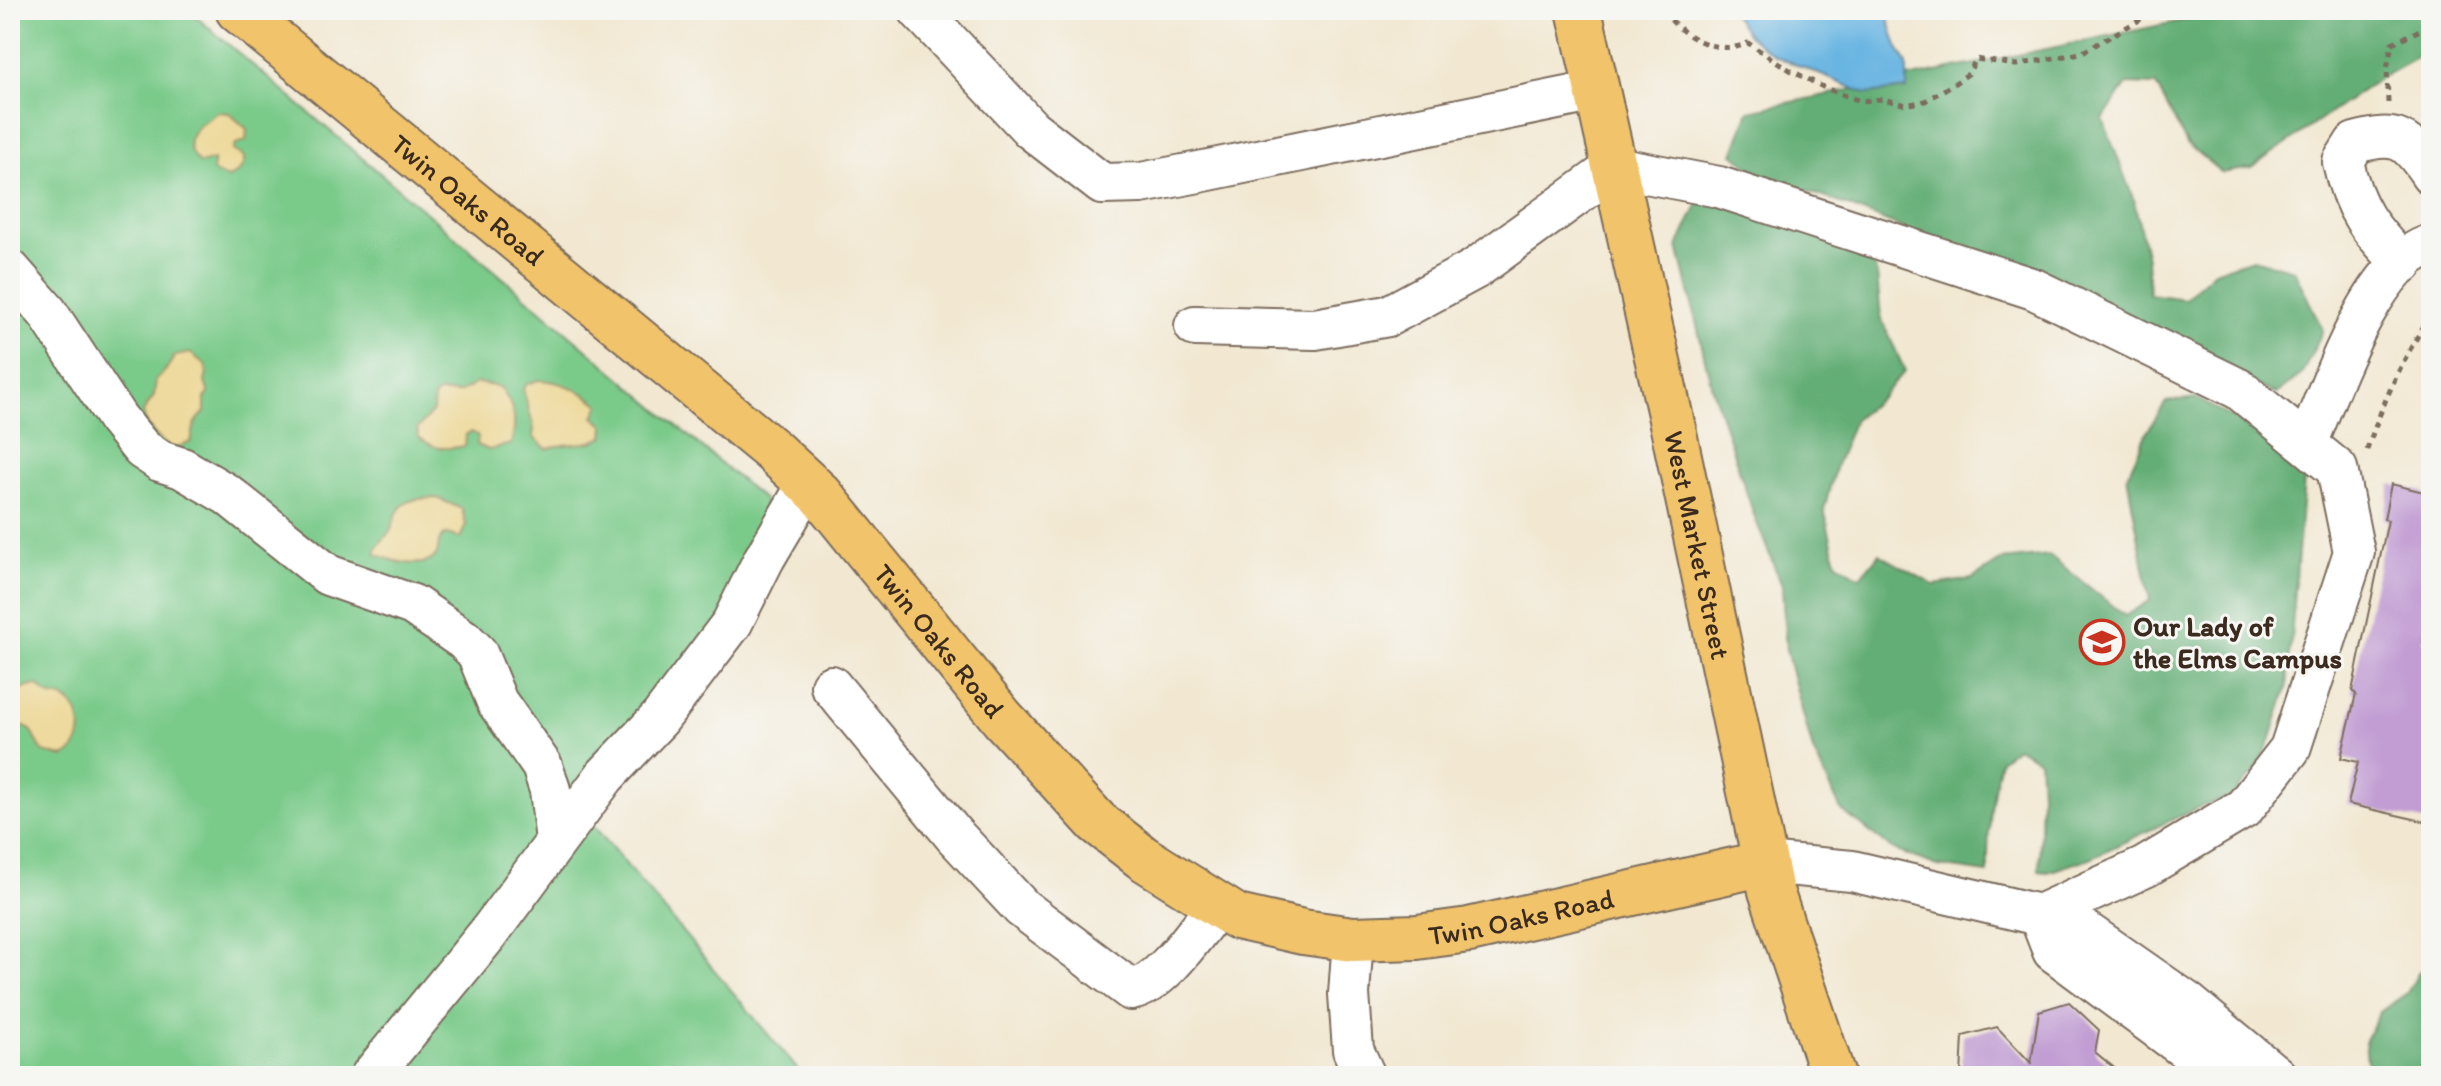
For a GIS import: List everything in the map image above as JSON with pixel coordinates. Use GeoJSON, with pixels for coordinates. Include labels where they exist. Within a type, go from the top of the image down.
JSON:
{"type":"FeatureCollection","features":[{"type":"Feature","properties":{"kind":"main road","name":"Twin Oaks Road"},"geometry":{"type":"LineString","coordinates":[[238,10],[761,441],[831,507],[1002,718],[1097,822],[1143,858],[1237,917],[1303,932],[1353,939],[1417,937],[1469,930],[1765,863]]}},
{"type":"Feature","properties":{"kind":"main road","name":"West Market Street"},"geometry":{"type":"LineString","coordinates":[[1579,10],[1771,891],[1833,1076]]}},
{"type":"Feature","properties":{"kind":"street"},"geometry":{"type":"LineString","coordinates":[[919,10],[1031,129],[1102,184],[1141,183],[1597,91]]}},
{"type":"Feature","properties":{"kind":"street"},"geometry":{"type":"LineString","coordinates":[[2417,254],[2376,237],[2356,205],[2343,162],[2355,143],[2378,136],[2397,137],[2420,157],[2431,174]]}},
{"type":"Feature","properties":{"kind":"street"},"geometry":{"type":"LineString","coordinates":[[1195,326],[1315,329],[1388,316],[1475,269],[1615,167],[1719,187],[2034,289],[2239,389],[2337,469],[2354,552],[2290,749],[2244,808],[2145,867],[2039,915]]}},
{"type":"Feature","properties":{"kind":"street"},"geometry":{"type":"LineString","coordinates":[[2307,444],[2354,332],[2390,273],[2417,254]]}},
{"type":"Feature","properties":{"kind":"street"},"geometry":{"type":"LineString","coordinates":[[10,270],[47,312],[117,418],[142,449],[228,495],[328,575],[413,605],[464,640],[477,653],[497,702],[542,766],[550,790],[556,841]]}},
{"type":"Feature","properties":{"kind":"street"},"geometry":{"type":"LineString","coordinates":[[371,1076],[487,935],[605,776],[660,718],[732,623],[764,559],[808,484]]}},
{"type":"Feature","properties":{"kind":"street"},"geometry":{"type":"LineString","coordinates":[[831,686],[954,835],[1022,908],[1131,990],[1141,989],[1161,973],[1218,905]]}},
{"type":"Feature","properties":{"kind":"street"},"geometry":{"type":"LineString","coordinates":[[1765,863],[1852,871],[2079,927],[2188,1003],[2276,1076]]}},
{"type":"Feature","properties":{"kind":"street"},"geometry":{"type":"LineString","coordinates":[[2039,915],[2053,951],[2222,1076]]}},
{"type":"Feature","properties":{"kind":"street"},"geometry":{"type":"LineString","coordinates":[[1353,939],[1349,994],[1353,1050],[1365,1076]]}},
{"type":"Feature","properties":{"kind":"path"},"geometry":{"type":"LineString","coordinates":[[1664,10],[1671,22],[1693,38],[1715,46],[1739,47],[1748,43],[1825,88],[1861,101],[1883,99],[1906,105],[1925,101],[1955,83],[1968,74],[1976,59],[2016,65],[2081,53],[2157,10]]}},
{"type":"Feature","properties":{"kind":"path"},"geometry":{"type":"LineString","coordinates":[[2385,137],[2387,69],[2392,43],[2431,25]]}},
{"type":"Feature","properties":{"kind":"path"},"geometry":{"type":"LineString","coordinates":[[2342,492],[2363,460],[2381,408],[2411,345],[2431,315]]}},
{"type":"Feature","properties":{"kind":"green space"},"geometry":{"type":"Polygon","coordinates":[[[10,10],[188,10],[764,500],[766,527],[708,656],[567,794],[803,1076],[10,1076],[10,10]]]}},
{"type":"Feature","properties":{"kind":"green space"},"geometry":{"type":"Polygon","coordinates":[[[2233,10],[2431,10],[2431,50],[2380,78],[2251,168],[2222,173],[2187,144],[2156,85],[2127,84],[2103,119],[2134,201],[2147,258],[2149,294],[2185,299],[2214,271],[2253,259],[2294,270],[2323,330],[2302,374],[2276,394],[2055,290],[1838,202],[1759,174],[1733,154],[1749,111],[2233,10]]]}},
{"type":"Feature","properties":{"kind":"green space"},"geometry":{"type":"Polygon","coordinates":[[[1701,197],[1871,256],[1877,275],[1881,318],[1905,371],[1854,420],[1836,465],[1824,509],[1836,562],[1860,577],[1879,554],[1934,585],[1972,579],[2002,560],[2049,555],[2125,616],[2150,600],[2127,476],[2147,432],[2166,402],[2196,398],[2266,437],[2304,480],[2287,688],[2270,741],[2256,770],[2231,797],[2197,808],[2090,858],[2048,872],[2039,871],[2039,760],[2017,747],[2000,760],[1990,816],[1988,873],[1938,866],[1894,850],[1841,810],[1813,751],[1786,650],[1782,586],[1755,518],[1712,388],[1678,246],[1701,197]]]}},
{"type":"Feature","properties":{"kind":"green space"},"geometry":{"type":"Polygon","coordinates":[[[2431,966],[2431,1076],[2375,1076],[2367,1061],[2365,1040],[2380,1012],[2407,993],[2419,972],[2431,966]]]}},
{"type":"Feature","properties":{"kind":"sand"},"geometry":{"type":"Polygon","coordinates":[[[218,112],[229,113],[247,129],[246,141],[235,144],[233,150],[244,157],[243,164],[228,178],[213,170],[213,160],[200,164],[190,148],[192,135],[197,128],[218,112]]]}},
{"type":"Feature","properties":{"kind":"sand"},"geometry":{"type":"Polygon","coordinates":[[[190,353],[205,364],[209,394],[205,398],[205,412],[195,423],[191,442],[174,449],[154,434],[143,412],[154,396],[156,379],[175,356],[190,353]]]}},
{"type":"Feature","properties":{"kind":"sand"},"geometry":{"type":"Polygon","coordinates":[[[538,380],[571,387],[600,405],[594,417],[605,426],[604,437],[547,449],[533,437],[534,429],[523,389],[538,380]]]}},
{"type":"Feature","properties":{"kind":"sand"},"geometry":{"type":"Polygon","coordinates":[[[477,383],[500,387],[509,401],[514,420],[511,444],[489,450],[477,445],[478,436],[472,432],[466,434],[465,446],[440,448],[419,437],[417,429],[433,411],[434,396],[459,393],[477,383]]]}},
{"type":"Feature","properties":{"kind":"sand"},"geometry":{"type":"Polygon","coordinates":[[[437,498],[462,509],[466,525],[460,538],[447,534],[439,541],[436,555],[424,563],[397,561],[375,553],[404,504],[437,498]]]}},
{"type":"Feature","properties":{"kind":"sand"},"geometry":{"type":"Polygon","coordinates":[[[10,683],[19,689],[37,685],[48,694],[70,703],[79,716],[80,724],[79,739],[71,752],[64,757],[43,752],[31,730],[10,720],[10,683]]]}},
{"type":"Feature","properties":{"kind":"water"},"geometry":{"type":"Polygon","coordinates":[[[1731,10],[1891,10],[1888,18],[1907,64],[1907,89],[1867,94],[1775,56],[1749,36],[1731,10]]]}},
{"type":"Feature","properties":{"kind":"building"},"geometry":{"type":"Polygon","coordinates":[[[2391,484],[2424,492],[2425,497],[2431,498],[2431,606],[2423,642],[2431,643],[2431,805],[2427,822],[2348,804],[2358,762],[2341,758],[2388,520],[2384,519],[2391,484]]]}},
{"type":"Feature","properties":{"kind":"building"},"geometry":{"type":"Polygon","coordinates":[[[2069,1002],[2099,1030],[2095,1052],[2124,1076],[1961,1076],[1963,1036],[1997,1027],[2031,1063],[2039,1011],[2069,1002]]]}},
{"type":"Feature","properties":{"kind":"place","name":"Our Lady of the Elms Campus"},"geometry":{"type":"Point","coordinates":[2102,642]}}]}
